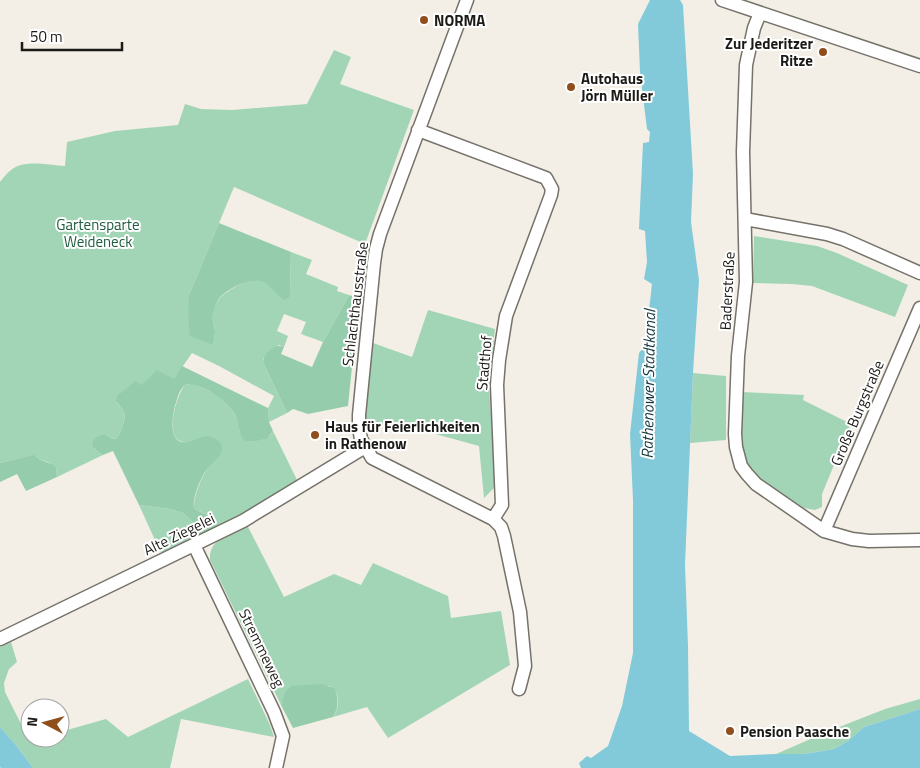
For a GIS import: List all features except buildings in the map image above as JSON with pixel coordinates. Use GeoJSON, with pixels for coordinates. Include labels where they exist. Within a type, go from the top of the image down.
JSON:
{"type":"FeatureCollection","features":[{"type":"Feature","properties":{"kind":"street","name":"Schlachthausstraße"},"geometry":{"type":"LineString","coordinates":[[365,447],[360,434],[359,416],[375,256],[380,234],[466,0]]}},
{"type":"Feature","properties":{"kind":"street"},"geometry":{"type":"LineString","coordinates":[[722,0],[920,66]]}},
{"type":"Feature","properties":{"kind":"street","name":"Baderstraße"},"geometry":{"type":"LineString","coordinates":[[760,13],[754,28],[746,65],[743,152],[746,282],[738,356],[735,434],[738,457],[746,474],[756,484],[824,531],[852,539],[869,541],[920,540]]}},
{"type":"Feature","properties":{"kind":"street","name":"Stadthof"},"geometry":{"type":"LineString","coordinates":[[418,130],[546,178],[552,189],[552,194],[506,316],[497,385],[502,505],[493,519]]}},
{"type":"Feature","properties":{"kind":"street"},"geometry":{"type":"LineString","coordinates":[[745,219],[827,234],[843,239],[920,273]]}},
{"type":"Feature","properties":{"kind":"street","name":"Große Burgstraße"},"geometry":{"type":"LineString","coordinates":[[824,531],[920,308]]}},
{"type":"Feature","properties":{"kind":"street"},"geometry":{"type":"LineString","coordinates":[[365,447],[372,458],[381,464],[493,519],[501,527],[520,612],[525,666],[519,689]]}},
{"type":"Feature","properties":{"kind":"street","name":"Alte Ziegelei"},"geometry":{"type":"LineString","coordinates":[[0,639],[243,521],[365,447]]}},
{"type":"Feature","properties":{"kind":"street","name":"Stremmeweg"},"geometry":{"type":"LineString","coordinates":[[194,545],[274,712],[283,736],[276,768]]}},
{"type":"Feature","properties":{"kind":"green space","name":"Gartensparte Weideneck"},"geometry":{"type":"Polygon","coordinates":[[[334,50],[351,57],[340,84],[414,110],[365,244],[234,187],[189,295],[213,345],[215,329],[213,316],[217,302],[231,290],[242,284],[257,280],[274,289],[282,298],[290,294],[291,252],[312,260],[306,274],[338,287],[337,291],[349,295],[323,342],[301,334],[306,322],[284,314],[277,331],[288,336],[284,347],[279,345],[263,359],[263,362],[287,413],[269,422],[268,408],[274,396],[192,353],[174,379],[142,385],[117,403],[123,408],[123,424],[117,438],[113,439],[106,435],[94,449],[103,455],[57,477],[56,467],[36,456],[0,463],[0,182],[2,179],[11,170],[23,165],[65,166],[67,142],[115,131],[178,125],[185,104],[201,109],[232,110],[307,104],[334,50]]]}},
{"type":"Feature","properties":{"kind":"green space"},"geometry":{"type":"Polygon","coordinates":[[[219,223],[291,252],[290,294],[289,298],[284,300],[266,284],[258,281],[252,281],[232,288],[218,300],[213,314],[215,336],[213,345],[190,336],[189,295],[219,223]]]}},
{"type":"Feature","properties":{"kind":"green space"},"geometry":{"type":"Polygon","coordinates":[[[754,236],[817,246],[908,285],[895,317],[812,286],[753,283],[754,236]]]}},
{"type":"Feature","properties":{"kind":"green space"},"geometry":{"type":"Polygon","coordinates":[[[349,295],[359,298],[348,406],[308,414],[293,409],[287,413],[263,362],[265,355],[277,346],[284,347],[281,354],[312,367],[323,342],[349,295]]]}},
{"type":"Feature","properties":{"kind":"green space"},"geometry":{"type":"Polygon","coordinates":[[[428,310],[495,329],[489,386],[496,486],[484,498],[479,446],[392,422],[364,430],[373,343],[412,357],[428,310]]]}},
{"type":"Feature","properties":{"kind":"green space"},"geometry":{"type":"Polygon","coordinates":[[[182,366],[268,408],[269,422],[273,431],[267,439],[245,441],[242,438],[234,413],[226,403],[212,392],[196,385],[189,384],[181,390],[173,417],[174,435],[181,442],[208,436],[212,437],[222,447],[221,454],[202,477],[194,499],[194,508],[208,515],[216,528],[205,533],[183,513],[170,509],[139,505],[113,451],[103,455],[92,444],[101,435],[106,435],[113,439],[119,435],[123,425],[124,412],[116,401],[117,396],[135,381],[142,385],[157,370],[174,379],[182,366]]]}},
{"type":"Feature","properties":{"kind":"green space"},"geometry":{"type":"Polygon","coordinates":[[[693,373],[726,376],[726,440],[690,443],[693,373]]]}},
{"type":"Feature","properties":{"kind":"green space"},"geometry":{"type":"Polygon","coordinates":[[[192,383],[212,393],[229,407],[237,419],[240,434],[262,440],[270,436],[273,431],[298,482],[216,528],[208,515],[194,508],[196,492],[208,467],[193,441],[183,442],[176,438],[173,431],[174,412],[180,393],[184,386],[192,383]]]}},
{"type":"Feature","properties":{"kind":"green space"},"geometry":{"type":"Polygon","coordinates":[[[741,392],[804,395],[803,400],[851,424],[822,494],[822,507],[815,510],[804,508],[761,480],[745,460],[741,438],[741,392]]]}},
{"type":"Feature","properties":{"kind":"green space"},"geometry":{"type":"Polygon","coordinates":[[[33,455],[54,465],[57,477],[26,491],[17,474],[0,482],[0,463],[33,455]]]}},
{"type":"Feature","properties":{"kind":"green space"},"geometry":{"type":"Polygon","coordinates":[[[139,505],[170,509],[183,513],[205,533],[161,553],[139,505]]]}},
{"type":"Feature","properties":{"kind":"green space"},"geometry":{"type":"Polygon","coordinates":[[[247,525],[284,597],[334,574],[361,585],[373,563],[448,596],[451,618],[501,611],[510,665],[388,738],[367,707],[333,717],[337,709],[338,700],[336,692],[329,686],[285,691],[281,705],[210,560],[210,553],[213,547],[222,537],[247,525]]]}},
{"type":"Feature","properties":{"kind":"green space"},"geometry":{"type":"Polygon","coordinates":[[[11,642],[17,662],[9,669],[4,683],[5,692],[20,722],[20,748],[70,748],[70,729],[106,719],[128,737],[248,679],[274,737],[181,719],[170,768],[33,768],[0,727],[0,647],[11,642]]]}},
{"type":"Feature","properties":{"kind":"green space"},"geometry":{"type":"Polygon","coordinates":[[[321,684],[334,688],[336,691],[337,706],[335,714],[333,717],[293,728],[281,705],[285,691],[292,686],[321,684]]]}},
{"type":"Feature","properties":{"kind":"green space"},"geometry":{"type":"Polygon","coordinates":[[[920,699],[920,709],[864,727],[848,741],[834,749],[804,754],[776,754],[885,709],[920,699]]]}},
{"type":"Feature","properties":{"kind":"water","name":"Rathenower Stadtkanal"},"geometry":{"type":"Polygon","coordinates":[[[650,0],[680,0],[683,5],[693,174],[691,222],[699,280],[685,565],[689,731],[730,756],[804,754],[834,749],[848,741],[864,727],[920,709],[920,768],[581,768],[579,763],[587,756],[591,758],[608,746],[622,706],[633,653],[633,500],[630,434],[639,353],[645,345],[652,284],[644,279],[647,262],[645,231],[639,229],[643,143],[649,142],[650,132],[647,129],[640,72],[638,24],[650,0]]]}},
{"type":"Feature","properties":{"kind":"water"},"geometry":{"type":"Polygon","coordinates":[[[0,727],[16,745],[33,768],[0,767],[0,727]]]}},
{"type":"Feature","properties":{"kind":"place","name":"NORMA"},"geometry":{"type":"Point","coordinates":[424,20]}},
{"type":"Feature","properties":{"kind":"place","name":"Zur Jederitzer Ritze"},"geometry":{"type":"Point","coordinates":[823,52]}},
{"type":"Feature","properties":{"kind":"place","name":"Autohaus Jörn Müller"},"geometry":{"type":"Point","coordinates":[571,87]}},
{"type":"Feature","properties":{"kind":"place","name":"Haus für Feierlichkeiten in Rathenow"},"geometry":{"type":"Point","coordinates":[315,435]}},
{"type":"Feature","properties":{"kind":"place","name":"Pension Paasche"},"geometry":{"type":"Point","coordinates":[730,731]}}]}
